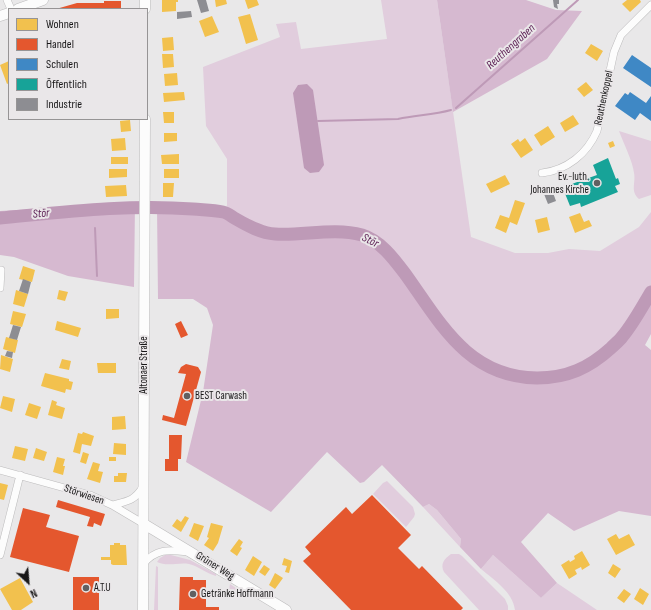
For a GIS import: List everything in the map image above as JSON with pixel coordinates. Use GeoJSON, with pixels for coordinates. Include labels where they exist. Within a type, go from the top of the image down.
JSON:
{"type":"FeatureCollection","features":[{"type":"Feature","properties":{"kind":"main road"},"geometry":{"type":"LineString","coordinates":[[21,8],[42,0]]}},
{"type":"Feature","properties":{"kind":"main road","name":"Altonaer Straße"},"geometry":{"type":"LineString","coordinates":[[143,610],[144,120]]}},
{"type":"Feature","properties":{"kind":"main road","name":"Grüner Weg"},"geometry":{"type":"LineString","coordinates":[[144,524],[286,610]]}},
{"type":"Feature","properties":{"kind":"street","name":"Reuthenkoppel"},"geometry":{"type":"LineString","coordinates":[[542,173],[551,172],[575,160],[592,142],[597,131],[614,52],[621,36],[651,5]]}},
{"type":"Feature","properties":{"kind":"street"},"geometry":{"type":"LineString","coordinates":[[0,288],[1,270]]}},
{"type":"Feature","properties":{"kind":"street","name":"Störwiesen"},"geometry":{"type":"LineString","coordinates":[[0,470],[90,495],[112,505],[144,524]]}},
{"type":"Feature","properties":{"kind":"street"},"geometry":{"type":"LineString","coordinates":[[0,555],[20,475]]}},
{"type":"Feature","properties":{"kind":"street"},"geometry":{"type":"LineString","coordinates":[[112,505],[131,500],[137,496],[144,485]]}},
{"type":"Feature","properties":{"kind":"street"},"geometry":{"type":"LineString","coordinates":[[143,564],[150,556],[158,552],[170,550],[192,552]]}},
{"type":"Feature","properties":{"kind":"shaded area"},"geometry":{"type":"Polygon","coordinates":[[[381,0],[437,0],[471,237],[515,253],[548,253],[569,249],[600,251],[639,227],[651,212],[651,292],[622,338],[599,359],[581,370],[553,378],[526,377],[494,370],[465,351],[448,334],[397,263],[382,246],[361,235],[350,233],[273,234],[237,220],[225,212],[227,205],[227,159],[206,126],[203,67],[280,37],[276,24],[296,22],[301,49],[387,39],[381,0]]]}},
{"type":"Feature","properties":{"kind":"shaded area"},"geometry":{"type":"Polygon","coordinates":[[[437,0],[526,0],[556,10],[582,11],[547,59],[453,112],[437,0]]]}},
{"type":"Feature","properties":{"kind":"shaded area"},"geometry":{"type":"Polygon","coordinates":[[[307,84],[313,90],[324,165],[319,172],[310,173],[304,168],[293,93],[298,85],[307,84]]]}},
{"type":"Feature","properties":{"kind":"shaded area"},"geometry":{"type":"Polygon","coordinates":[[[619,131],[651,141],[651,195],[639,199],[636,196],[634,190],[633,168],[619,131]]]}},
{"type":"Feature","properties":{"kind":"shaded area"},"geometry":{"type":"Polygon","coordinates":[[[135,203],[134,287],[68,276],[14,257],[0,255],[0,211],[135,203]]]}},
{"type":"Feature","properties":{"kind":"shaded area"},"geometry":{"type":"Polygon","coordinates":[[[157,207],[225,212],[237,220],[273,234],[350,233],[370,239],[391,256],[447,332],[461,347],[476,359],[494,369],[514,375],[552,378],[571,373],[590,364],[608,352],[622,338],[651,292],[651,334],[645,345],[651,350],[651,516],[619,511],[574,531],[548,513],[521,542],[557,583],[541,598],[493,555],[481,569],[460,547],[461,539],[437,510],[429,504],[423,507],[382,465],[364,482],[360,483],[327,452],[271,512],[186,462],[203,392],[213,325],[207,308],[193,299],[158,299],[157,207]]]}},
{"type":"Feature","properties":{"kind":"shaded area"},"geometry":{"type":"Polygon","coordinates":[[[387,481],[413,507],[415,514],[414,517],[406,527],[373,494],[383,483],[387,481]]]}},
{"type":"Feature","properties":{"kind":"shaded area"},"geometry":{"type":"Polygon","coordinates":[[[429,504],[437,510],[461,539],[460,547],[423,507],[429,504]]]}},
{"type":"Feature","properties":{"kind":"shaded area"},"geometry":{"type":"Polygon","coordinates":[[[167,554],[190,560],[216,574],[216,576],[189,564],[165,564],[157,562],[160,558],[167,554]]]}},
{"type":"Feature","properties":{"kind":"shaded area"},"geometry":{"type":"Polygon","coordinates":[[[451,554],[459,554],[462,556],[505,599],[508,610],[479,610],[444,572],[442,567],[443,562],[451,554]]]}},
{"type":"Feature","properties":{"kind":"shaded area"},"geometry":{"type":"Polygon","coordinates":[[[493,555],[541,598],[557,583],[597,610],[515,610],[511,598],[507,592],[481,569],[493,555]]]}},
{"type":"Feature","properties":{"kind":"shaded area"},"geometry":{"type":"Polygon","coordinates":[[[156,566],[158,567],[158,610],[154,610],[156,566]]]}},
{"type":"Feature","properties":{"kind":"shaded area"},"geometry":{"type":"Polygon","coordinates":[[[230,584],[243,593],[243,596],[229,590],[230,584]]]}},
{"type":"Feature","properties":{"kind":"building: Wohnen"},"geometry":{"type":"Polygon","coordinates":[[[162,0],[178,0],[178,2],[176,2],[176,11],[162,12],[162,0]]]}},
{"type":"Feature","properties":{"kind":"building: Wohnen"},"geometry":{"type":"Polygon","coordinates":[[[215,0],[226,0],[227,4],[216,7],[215,0]]]}},
{"type":"Feature","properties":{"kind":"building: Wohnen"},"geometry":{"type":"Polygon","coordinates":[[[245,0],[257,0],[259,5],[248,9],[245,0]]]}},
{"type":"Feature","properties":{"kind":"building: Wohnen"},"geometry":{"type":"Polygon","coordinates":[[[627,0],[640,0],[641,2],[630,12],[622,4],[627,0]]]}},
{"type":"Feature","properties":{"kind":"building: Wohnen"},"geometry":{"type":"Polygon","coordinates":[[[250,14],[258,40],[246,44],[238,17],[250,14]]]}},
{"type":"Feature","properties":{"kind":"building: Wohnen"},"geometry":{"type":"Polygon","coordinates":[[[212,16],[219,32],[205,37],[199,21],[212,16]]]}},
{"type":"Feature","properties":{"kind":"building: Wohnen"},"geometry":{"type":"Polygon","coordinates":[[[173,37],[174,50],[163,51],[162,38],[173,37]]]}},
{"type":"Feature","properties":{"kind":"building: Wohnen"},"geometry":{"type":"Polygon","coordinates":[[[591,44],[603,51],[597,61],[585,53],[591,44]]]}},
{"type":"Feature","properties":{"kind":"building: Wohnen"},"geometry":{"type":"Polygon","coordinates":[[[162,54],[173,54],[174,67],[163,68],[162,54]]]}},
{"type":"Feature","properties":{"kind":"building: Wohnen"},"geometry":{"type":"Polygon","coordinates":[[[8,61],[7,84],[0,65],[8,61]]]}},
{"type":"Feature","properties":{"kind":"building: Wohnen"},"geometry":{"type":"Polygon","coordinates":[[[177,73],[178,85],[165,86],[164,74],[177,73]]]}},
{"type":"Feature","properties":{"kind":"building: Wohnen"},"geometry":{"type":"Polygon","coordinates":[[[586,82],[593,90],[584,97],[577,89],[586,82]]]}},
{"type":"Feature","properties":{"kind":"building: Wohnen"},"geometry":{"type":"Polygon","coordinates":[[[184,92],[185,100],[164,102],[163,93],[184,92]]]}},
{"type":"Feature","properties":{"kind":"building: Wohnen"},"geometry":{"type":"Polygon","coordinates":[[[163,112],[174,112],[174,123],[164,123],[163,112]]]}},
{"type":"Feature","properties":{"kind":"building: Wohnen"},"geometry":{"type":"Polygon","coordinates":[[[573,115],[579,124],[565,132],[560,123],[573,115]]]}},
{"type":"Feature","properties":{"kind":"building: Wohnen"},"geometry":{"type":"Polygon","coordinates":[[[130,120],[131,131],[121,132],[120,121],[130,120]]]}},
{"type":"Feature","properties":{"kind":"building: Wohnen"},"geometry":{"type":"Polygon","coordinates":[[[548,126],[555,137],[541,146],[534,135],[548,126]]]}},
{"type":"Feature","properties":{"kind":"building: Wohnen"},"geometry":{"type":"Polygon","coordinates":[[[164,133],[177,133],[177,141],[164,142],[164,133]]]}},
{"type":"Feature","properties":{"kind":"building: Wohnen"},"geometry":{"type":"Polygon","coordinates":[[[125,138],[126,150],[112,151],[111,139],[125,138]]]}},
{"type":"Feature","properties":{"kind":"building: Wohnen"},"geometry":{"type":"Polygon","coordinates":[[[525,138],[533,150],[521,158],[511,144],[518,139],[520,142],[525,138]]]}},
{"type":"Feature","properties":{"kind":"building: Wohnen"},"geometry":{"type":"Polygon","coordinates":[[[613,141],[615,146],[610,148],[608,143],[613,141]]]}},
{"type":"Feature","properties":{"kind":"building: Wohnen"},"geometry":{"type":"Polygon","coordinates":[[[179,154],[179,164],[162,164],[161,155],[179,154]]]}},
{"type":"Feature","properties":{"kind":"building: Wohnen"},"geometry":{"type":"Polygon","coordinates":[[[111,157],[128,157],[128,164],[111,164],[111,157]]]}},
{"type":"Feature","properties":{"kind":"building: Wohnen"},"geometry":{"type":"Polygon","coordinates":[[[109,169],[127,169],[127,177],[109,178],[109,169]]]}},
{"type":"Feature","properties":{"kind":"building: Wohnen"},"geometry":{"type":"Polygon","coordinates":[[[164,169],[179,169],[179,178],[164,178],[164,169]]]}},
{"type":"Feature","properties":{"kind":"building: Wohnen"},"geometry":{"type":"Polygon","coordinates":[[[505,175],[510,184],[491,193],[486,184],[505,175]]]}},
{"type":"Feature","properties":{"kind":"building: Wohnen"},"geometry":{"type":"Polygon","coordinates":[[[163,183],[174,183],[173,197],[163,197],[163,183]]]}},
{"type":"Feature","properties":{"kind":"building: Wohnen"},"geometry":{"type":"Polygon","coordinates":[[[126,185],[127,196],[106,197],[105,186],[126,185]]]}},
{"type":"Feature","properties":{"kind":"building: Wohnen"},"geometry":{"type":"Polygon","coordinates":[[[515,200],[525,203],[517,225],[510,222],[506,233],[495,228],[500,215],[509,218],[515,200]]]}},
{"type":"Feature","properties":{"kind":"building: Wohnen"},"geometry":{"type":"Polygon","coordinates":[[[580,213],[584,222],[589,220],[592,226],[575,233],[569,217],[580,213]]]}},
{"type":"Feature","properties":{"kind":"building: Wohnen"},"geometry":{"type":"Polygon","coordinates":[[[547,217],[550,230],[538,233],[535,220],[547,217]]]}},
{"type":"Feature","properties":{"kind":"building: Wohnen"},"geometry":{"type":"Polygon","coordinates":[[[23,266],[35,270],[32,282],[19,279],[23,266]]]}},
{"type":"Feature","properties":{"kind":"building: Wohnen"},"geometry":{"type":"Polygon","coordinates":[[[16,290],[28,294],[24,307],[13,304],[16,290]]]}},
{"type":"Feature","properties":{"kind":"building: Wohnen"},"geometry":{"type":"Polygon","coordinates":[[[59,290],[68,292],[65,301],[57,299],[59,290]]]}},
{"type":"Feature","properties":{"kind":"building: Wohnen"},"geometry":{"type":"Polygon","coordinates":[[[106,309],[119,309],[119,318],[106,319],[106,309]]]}},
{"type":"Feature","properties":{"kind":"building: Wohnen"},"geometry":{"type":"Polygon","coordinates":[[[13,311],[26,314],[22,327],[10,324],[13,311]]]}},
{"type":"Feature","properties":{"kind":"building: Wohnen"},"geometry":{"type":"Polygon","coordinates":[[[57,321],[81,328],[78,337],[55,330],[57,321]]]}},
{"type":"Feature","properties":{"kind":"building: Wohnen"},"geometry":{"type":"Polygon","coordinates":[[[6,337],[18,340],[15,353],[3,349],[6,337]]]}},
{"type":"Feature","properties":{"kind":"building: Wohnen"},"geometry":{"type":"Polygon","coordinates":[[[1,355],[13,359],[10,372],[0,369],[1,355]]]}},
{"type":"Feature","properties":{"kind":"building: Wohnen"},"geometry":{"type":"Polygon","coordinates":[[[62,359],[71,361],[69,370],[59,368],[62,359]]]}},
{"type":"Feature","properties":{"kind":"building: Wohnen"},"geometry":{"type":"Polygon","coordinates":[[[97,363],[116,363],[116,373],[98,373],[97,363]]]}},
{"type":"Feature","properties":{"kind":"building: Wohnen"},"geometry":{"type":"Polygon","coordinates":[[[45,373],[69,379],[69,381],[73,382],[71,390],[66,389],[65,393],[41,386],[45,373]]]}},
{"type":"Feature","properties":{"kind":"building: Wohnen"},"geometry":{"type":"Polygon","coordinates":[[[3,396],[15,399],[12,412],[0,408],[3,396]]]}},
{"type":"Feature","properties":{"kind":"building: Wohnen"},"geometry":{"type":"Polygon","coordinates":[[[52,400],[57,402],[56,405],[65,408],[62,419],[48,415],[52,400]]]}},
{"type":"Feature","properties":{"kind":"building: Wohnen"},"geometry":{"type":"Polygon","coordinates":[[[29,403],[41,407],[37,419],[25,415],[29,403]]]}},
{"type":"Feature","properties":{"kind":"building: Wohnen"},"geometry":{"type":"Polygon","coordinates":[[[125,416],[126,429],[112,430],[112,417],[125,416]]]}},
{"type":"Feature","properties":{"kind":"building: Wohnen"},"geometry":{"type":"Polygon","coordinates":[[[83,432],[94,436],[91,446],[82,444],[80,454],[73,452],[78,433],[82,434],[83,432]]]}},
{"type":"Feature","properties":{"kind":"building: Wohnen"},"geometry":{"type":"Polygon","coordinates":[[[114,443],[126,444],[126,455],[113,454],[114,443]]]}},
{"type":"Feature","properties":{"kind":"building: Wohnen"},"geometry":{"type":"Polygon","coordinates":[[[15,446],[28,449],[25,461],[12,458],[15,446]]]}},
{"type":"Feature","properties":{"kind":"building: Wohnen"},"geometry":{"type":"Polygon","coordinates":[[[36,448],[47,452],[44,461],[33,458],[36,448]]]}},
{"type":"Feature","properties":{"kind":"building: Wohnen"},"geometry":{"type":"Polygon","coordinates":[[[83,452],[89,454],[86,464],[80,462],[83,452]]]}},
{"type":"Feature","properties":{"kind":"building: Wohnen"},"geometry":{"type":"Polygon","coordinates":[[[57,457],[65,459],[63,475],[53,472],[57,457]]]}},
{"type":"Feature","properties":{"kind":"building: Wohnen"},"geometry":{"type":"Polygon","coordinates":[[[109,457],[116,457],[116,461],[109,461],[109,457]]]}},
{"type":"Feature","properties":{"kind":"building: Wohnen"},"geometry":{"type":"Polygon","coordinates":[[[93,462],[100,464],[98,471],[103,472],[100,483],[87,479],[93,462]]]}},
{"type":"Feature","properties":{"kind":"building: Wohnen"},"geometry":{"type":"Polygon","coordinates":[[[118,473],[127,473],[126,482],[114,482],[114,476],[118,476],[118,473]]]}},
{"type":"Feature","properties":{"kind":"building: Wohnen"},"geometry":{"type":"Polygon","coordinates":[[[0,483],[8,485],[4,500],[0,499],[0,483]]]}},
{"type":"Feature","properties":{"kind":"building: Wohnen"},"geometry":{"type":"Polygon","coordinates":[[[185,516],[189,518],[181,532],[172,526],[177,519],[181,522],[185,516]]]}},
{"type":"Feature","properties":{"kind":"building: Wohnen"},"geometry":{"type":"Polygon","coordinates":[[[194,523],[204,526],[198,541],[189,536],[194,523]]]}},
{"type":"Feature","properties":{"kind":"building: Wohnen"},"geometry":{"type":"Polygon","coordinates":[[[211,523],[223,526],[218,543],[213,551],[204,545],[209,538],[207,537],[211,523]]]}},
{"type":"Feature","properties":{"kind":"building: Wohnen"},"geometry":{"type":"Polygon","coordinates":[[[616,534],[619,539],[629,534],[635,545],[616,555],[607,539],[616,534]]]}},
{"type":"Feature","properties":{"kind":"building: Wohnen"},"geometry":{"type":"Polygon","coordinates":[[[239,539],[243,542],[240,547],[242,548],[237,556],[230,551],[239,539]]]}},
{"type":"Feature","properties":{"kind":"building: Wohnen"},"geometry":{"type":"Polygon","coordinates":[[[114,543],[126,545],[127,565],[113,565],[111,564],[111,560],[101,560],[101,557],[110,557],[110,545],[114,545],[114,543]]]}},
{"type":"Feature","properties":{"kind":"building: Wohnen"},"geometry":{"type":"Polygon","coordinates":[[[582,551],[590,565],[582,570],[581,567],[575,570],[577,574],[569,579],[561,565],[569,560],[570,562],[575,559],[574,556],[582,551]]]}},
{"type":"Feature","properties":{"kind":"building: Wohnen"},"geometry":{"type":"Polygon","coordinates":[[[253,556],[262,562],[254,576],[245,570],[253,556]]]}},
{"type":"Feature","properties":{"kind":"building: Wohnen"},"geometry":{"type":"Polygon","coordinates":[[[284,558],[292,561],[289,573],[285,572],[287,566],[282,565],[284,558]]]}},
{"type":"Feature","properties":{"kind":"building: Wohnen"},"geometry":{"type":"Polygon","coordinates":[[[613,564],[621,569],[615,578],[608,573],[613,564]]]}},
{"type":"Feature","properties":{"kind":"building: Wohnen"},"geometry":{"type":"Polygon","coordinates":[[[264,565],[270,569],[265,576],[259,572],[264,565]]]}},
{"type":"Feature","properties":{"kind":"building: Wohnen"},"geometry":{"type":"Polygon","coordinates":[[[275,573],[283,578],[275,589],[269,585],[275,573]]]}},
{"type":"Feature","properties":{"kind":"building: Wohnen"},"geometry":{"type":"Polygon","coordinates":[[[20,578],[33,602],[21,610],[12,610],[0,589],[20,578]]]}},
{"type":"Feature","properties":{"kind":"building: Wohnen"},"geometry":{"type":"Polygon","coordinates":[[[640,588],[649,594],[643,605],[634,599],[640,588]]]}},
{"type":"Feature","properties":{"kind":"building: Wohnen"},"geometry":{"type":"Polygon","coordinates":[[[624,589],[631,594],[624,603],[617,598],[624,589]]]}},
{"type":"Feature","properties":{"kind":"building: Handel"},"geometry":{"type":"Polygon","coordinates":[[[104,1],[121,1],[121,8],[60,8],[77,3],[104,3],[104,1]]]}},
{"type":"Feature","properties":{"kind":"building: Handel"},"geometry":{"type":"Polygon","coordinates":[[[181,321],[188,335],[181,338],[175,324],[181,321]]]}},
{"type":"Feature","properties":{"kind":"building: Handel"},"geometry":{"type":"Polygon","coordinates":[[[186,364],[198,367],[201,372],[186,426],[162,420],[163,415],[174,418],[186,374],[178,373],[181,367],[186,364]]]}},
{"type":"Feature","properties":{"kind":"building: Handel"},"geometry":{"type":"Polygon","coordinates":[[[169,435],[182,435],[181,459],[178,459],[178,471],[165,471],[165,459],[169,459],[169,435]]]}},
{"type":"Feature","properties":{"kind":"building: Handel"},"geometry":{"type":"Polygon","coordinates":[[[372,495],[411,535],[398,548],[419,569],[422,566],[463,608],[461,610],[351,610],[303,561],[311,554],[305,547],[346,507],[352,514],[372,495]]]}},
{"type":"Feature","properties":{"kind":"building: Handel"},"geometry":{"type":"Polygon","coordinates":[[[58,500],[105,514],[101,526],[94,523],[93,527],[87,526],[90,517],[56,507],[58,500]]]}},
{"type":"Feature","properties":{"kind":"building: Handel"},"geometry":{"type":"Polygon","coordinates":[[[23,508],[50,515],[46,527],[79,536],[69,572],[10,557],[23,508]]]}},
{"type":"Feature","properties":{"kind":"building: Handel","name":"A.T.U"},"geometry":{"type":"Polygon","coordinates":[[[73,577],[99,577],[99,610],[73,610],[73,577]]]}},
{"type":"Feature","properties":{"kind":"building: Handel","name":"Getränke Hoffmann"},"geometry":{"type":"Polygon","coordinates":[[[180,577],[193,577],[193,580],[206,580],[206,607],[219,607],[219,610],[179,610],[180,577]]]}},
{"type":"Feature","properties":{"kind":"building: Schulen"},"geometry":{"type":"Polygon","coordinates":[[[632,55],[651,68],[651,87],[623,68],[632,55]]]}},
{"type":"Feature","properties":{"kind":"building: Schulen"},"geometry":{"type":"Polygon","coordinates":[[[630,92],[646,103],[651,96],[651,121],[640,113],[635,120],[615,106],[625,93],[628,95],[630,92]]]}},
{"type":"Feature","properties":{"kind":"building: Öffentlich","name":"Ev.-luth. Johannes Kirche"},"geometry":{"type":"Polygon","coordinates":[[[608,158],[616,179],[618,178],[620,184],[615,186],[618,192],[581,207],[580,203],[570,206],[564,191],[568,190],[566,186],[597,175],[593,165],[608,158]]]}},
{"type":"Feature","properties":{"kind":"building: Industrie"},"geometry":{"type":"Polygon","coordinates":[[[197,0],[206,0],[209,11],[201,13],[197,0]]]}},
{"type":"Feature","properties":{"kind":"building: Industrie"},"geometry":{"type":"Polygon","coordinates":[[[553,0],[559,0],[559,4],[557,4],[558,9],[554,7],[553,0]]]}},
{"type":"Feature","properties":{"kind":"building: Industrie"},"geometry":{"type":"Polygon","coordinates":[[[191,11],[192,17],[177,19],[177,12],[191,11]]]}},
{"type":"Feature","properties":{"kind":"building: Industrie"},"geometry":{"type":"Polygon","coordinates":[[[552,190],[556,201],[548,204],[544,194],[552,190]]]}},
{"type":"Feature","properties":{"kind":"building: Industrie"},"geometry":{"type":"Polygon","coordinates":[[[23,279],[31,282],[28,294],[19,291],[23,279]]]}},
{"type":"Feature","properties":{"kind":"building: Industrie"},"geometry":{"type":"Polygon","coordinates":[[[13,325],[21,327],[17,340],[9,338],[13,325]]]}},
{"type":"Feature","properties":{"kind":"building: Industrie"},"geometry":{"type":"Polygon","coordinates":[[[7,351],[13,352],[12,358],[5,356],[7,351]]]}},
{"type":"Feature","properties":{"kind":"waterway","name":"Reuthengraben"},"geometry":{"type":"LineString","coordinates":[[456,108],[578,0]]}},
{"type":"Feature","properties":{"kind":"waterway","name":"Reuthengraben"},"geometry":{"type":"LineString","coordinates":[[318,121],[398,119],[451,110]]}},
{"type":"Feature","properties":{"kind":"waterway","name":"Stör"},"geometry":{"type":"LineString","coordinates":[[0,218],[96,209],[145,207],[169,208],[223,212],[250,227],[275,234],[341,232],[362,235],[381,246],[392,257],[445,329],[474,358],[492,368],[513,375],[537,378],[548,378],[568,374],[586,366],[603,355],[626,332],[651,292]]}},
{"type":"Feature","properties":{"kind":"waterway"},"geometry":{"type":"LineString","coordinates":[[95,228],[97,276]]}},
{"type":"Feature","properties":{"kind":"place","name":"Ev.-luth. Johannes Kirche"},"geometry":{"type":"Point","coordinates":[597,183]}},
{"type":"Feature","properties":{"kind":"place","name":"BEST Carwash"},"geometry":{"type":"Point","coordinates":[187,396]}},
{"type":"Feature","properties":{"kind":"place","name":"A.T.U"},"geometry":{"type":"Point","coordinates":[86,588]}},
{"type":"Feature","properties":{"kind":"place","name":"Getränke Hoffmann"},"geometry":{"type":"Point","coordinates":[193,594]}}]}
